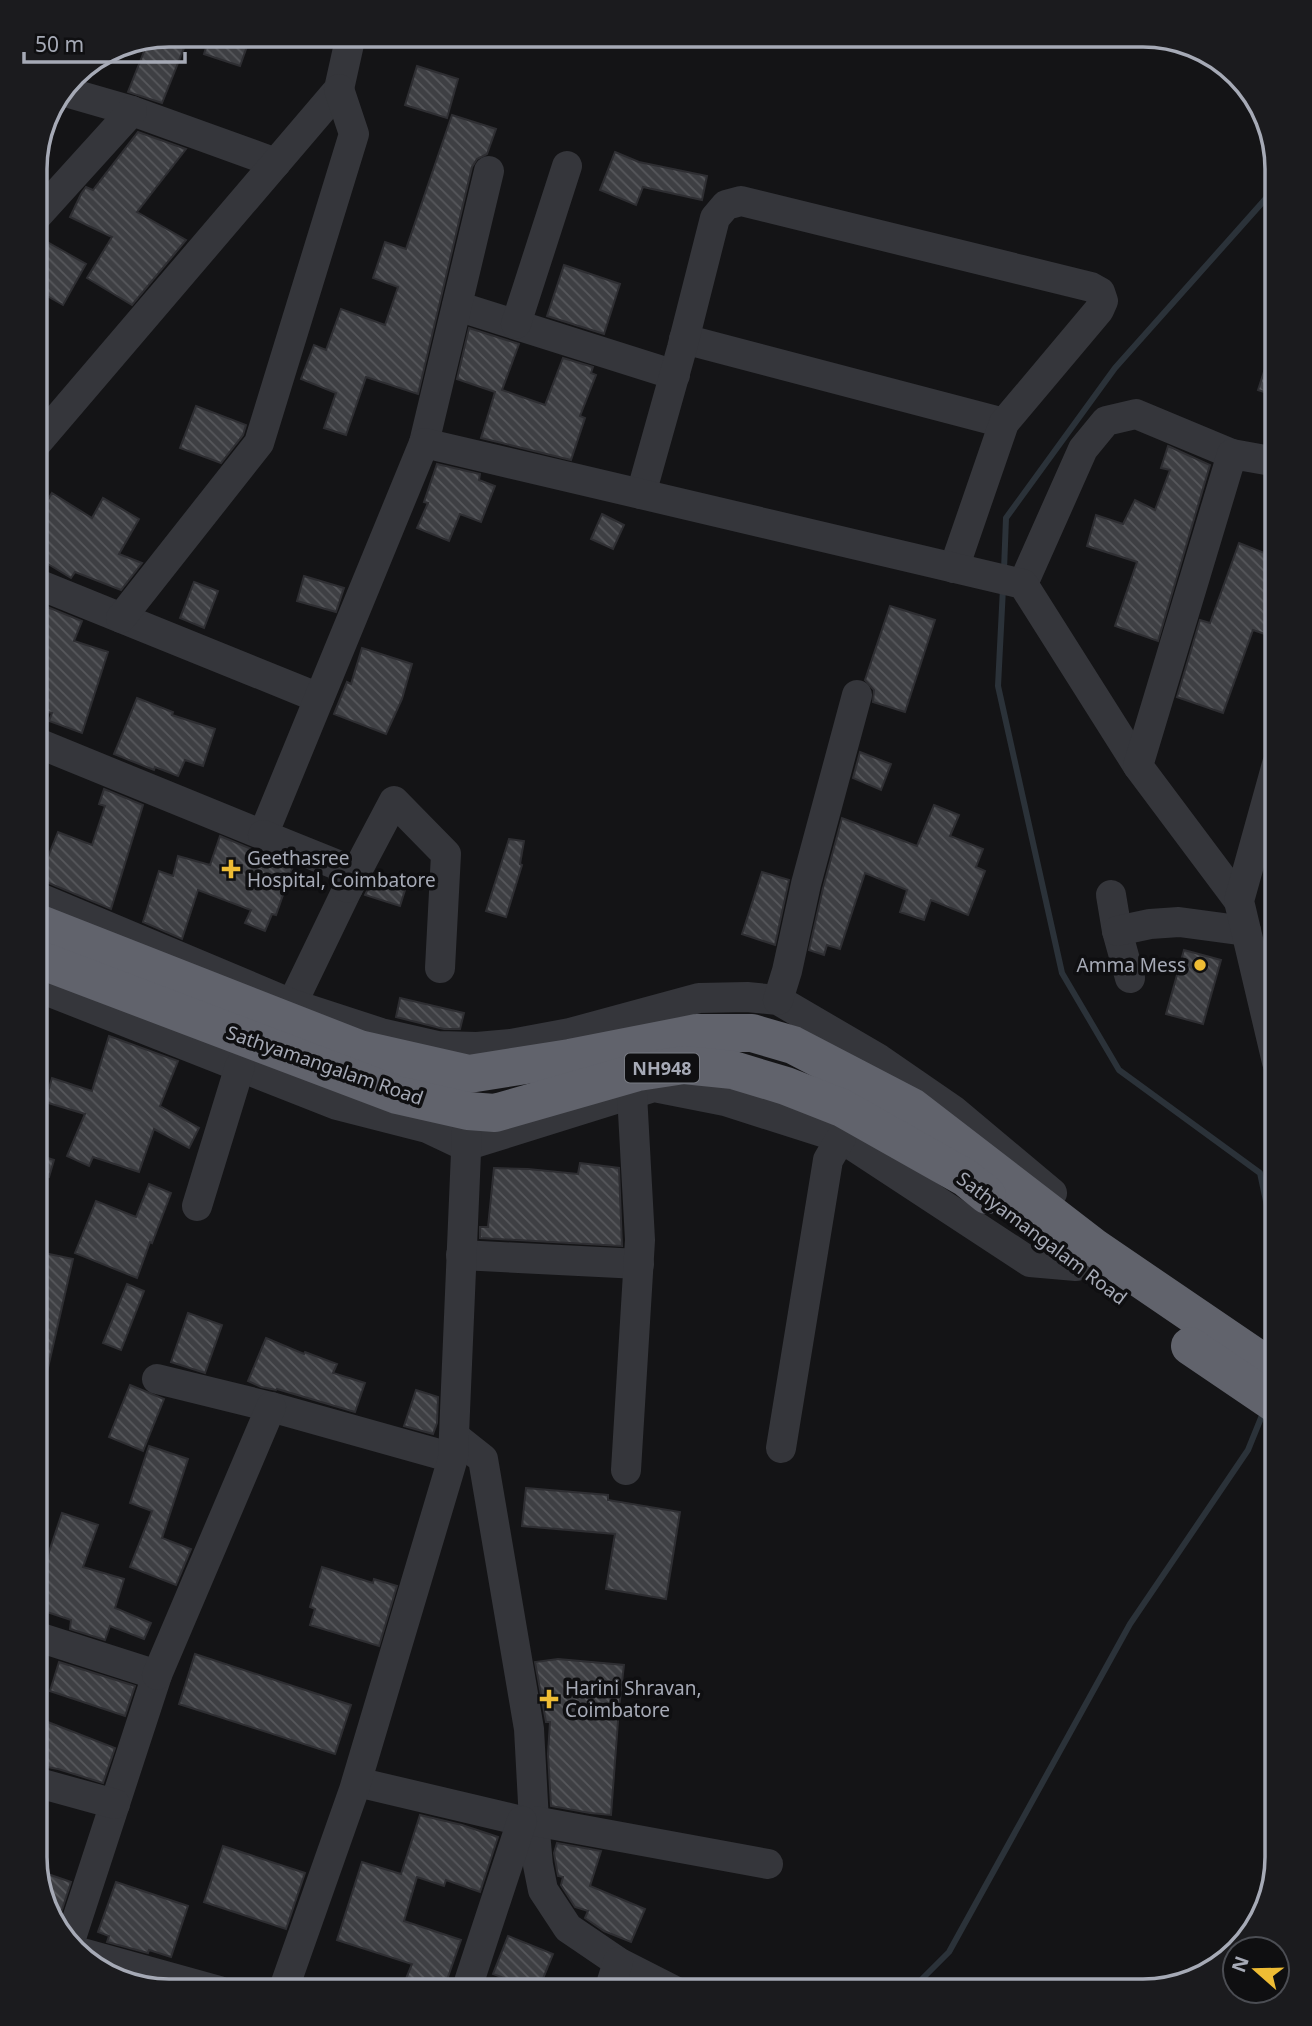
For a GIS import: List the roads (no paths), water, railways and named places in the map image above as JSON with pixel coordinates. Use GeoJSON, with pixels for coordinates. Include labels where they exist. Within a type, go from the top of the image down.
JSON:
{"type":"FeatureCollection","features":[{"type":"Feature","properties":{"kind":"highway","name":"NH948"},"geometry":{"type":"LineString","coordinates":[[48,927],[359,1049],[469,1073],[570,1058],[696,1033],[752,1033],[793,1045],[912,1107],[1086,1257]]}},
{"type":"Feature","properties":{"kind":"highway","name":"Sathyamangalam Road"},"geometry":{"type":"LineString","coordinates":[[48,963],[397,1095],[467,1129],[495,1113],[638,1072],[684,1065],[733,1070],[786,1086],[842,1108],[966,1178],[1086,1257],[1238,1363],[1265,1392]]}},
{"type":"Feature","properties":{"kind":"highway","name":"NH948"},"geometry":{"type":"LineString","coordinates":[[1238,1363],[1265,1369]]}},
{"type":"Feature","properties":{"kind":"street"},"geometry":{"type":"LineString","coordinates":[[48,430],[339,89],[348,47]]}},
{"type":"Feature","properties":{"kind":"street"},"geometry":{"type":"LineString","coordinates":[[121,618],[259,443],[354,134],[339,89]]}},
{"type":"Feature","properties":{"kind":"street"},"geometry":{"type":"LineString","coordinates":[[73,94],[132,111],[276,163]]}},
{"type":"Feature","properties":{"kind":"street"},"geometry":{"type":"LineString","coordinates":[[48,204],[132,111]]}},
{"type":"Feature","properties":{"kind":"street"},"geometry":{"type":"LineString","coordinates":[[516,324],[567,166]]}},
{"type":"Feature","properties":{"kind":"street"},"geometry":{"type":"LineString","coordinates":[[263,835],[424,443],[489,171]]}},
{"type":"Feature","properties":{"kind":"street"},"geometry":{"type":"LineString","coordinates":[[640,494],[675,375],[715,218],[726,205],[741,201],[1091,287],[1100,292],[1103,301],[1098,310],[1004,423],[956,568]]}},
{"type":"Feature","properties":{"kind":"street"},"geometry":{"type":"LineString","coordinates":[[457,306],[675,375]]}},
{"type":"Feature","properties":{"kind":"street"},"geometry":{"type":"LineString","coordinates":[[684,339],[1004,423]]}},
{"type":"Feature","properties":{"kind":"street"},"geometry":{"type":"LineString","coordinates":[[1022,584],[1083,449],[1106,421],[1136,414],[1232,453],[1265,460]]}},
{"type":"Feature","properties":{"kind":"street"},"geometry":{"type":"LineString","coordinates":[[424,443],[1022,584],[1138,766],[1239,901],[1265,1000]]}},
{"type":"Feature","properties":{"kind":"street"},"geometry":{"type":"LineString","coordinates":[[1138,766],[1232,453]]}},
{"type":"Feature","properties":{"kind":"street"},"geometry":{"type":"LineString","coordinates":[[48,588],[319,698]]}},
{"type":"Feature","properties":{"kind":"street"},"geometry":{"type":"LineString","coordinates":[[778,1000],[788,971],[806,884],[857,695]]}},
{"type":"Feature","properties":{"kind":"street"},"geometry":{"type":"LineString","coordinates":[[48,748],[340,866],[348,888]]}},
{"type":"Feature","properties":{"kind":"street"},"geometry":{"type":"LineString","coordinates":[[292,1004],[394,801],[446,854],[440,968]]}},
{"type":"Feature","properties":{"kind":"street"},"geometry":{"type":"LineString","coordinates":[[1239,901],[1265,807]]}},
{"type":"Feature","properties":{"kind":"street"},"geometry":{"type":"LineString","coordinates":[[1111,895],[1117,931],[1130,978]]}},
{"type":"Feature","properties":{"kind":"street"},"geometry":{"type":"LineString","coordinates":[[48,902],[292,1004],[380,1033],[438,1046],[512,1044],[570,1033],[699,998],[747,997],[778,1000],[879,1059],[953,1110],[1072,1209],[1086,1257],[1030,1262],[841,1138],[725,1101],[654,1087],[467,1129],[427,1128],[337,1105],[48,991]]}},
{"type":"Feature","properties":{"kind":"street"},"geometry":{"type":"LineString","coordinates":[[1117,931],[1150,924],[1179,922],[1246,931]]}},
{"type":"Feature","properties":{"kind":"street"},"geometry":{"type":"LineString","coordinates":[[197,1206],[240,1066]]}},
{"type":"Feature","properties":{"kind":"street"},"geometry":{"type":"LineString","coordinates":[[287,1978],[356,1782],[453,1447],[469,1073]]}},
{"type":"Feature","properties":{"kind":"street"},"geometry":{"type":"LineString","coordinates":[[626,1470],[640,1240],[632,1094]]}},
{"type":"Feature","properties":{"kind":"street"},"geometry":{"type":"LineString","coordinates":[[781,1448],[828,1160],[841,1138]]}},
{"type":"Feature","properties":{"kind":"street"},"geometry":{"type":"LineString","coordinates":[[461,1255],[639,1264]]}},
{"type":"Feature","properties":{"kind":"street"},"geometry":{"type":"LineString","coordinates":[[157,1379],[453,1447],[482,1459],[529,1729],[528,1821],[544,1890],[568,1928],[618,1962],[650,1978]]}},
{"type":"Feature","properties":{"kind":"street"},"geometry":{"type":"LineString","coordinates":[[73,1932],[158,1675],[271,1407]]}},
{"type":"Feature","properties":{"kind":"street"},"geometry":{"type":"LineString","coordinates":[[47,1640],[158,1675]]}},
{"type":"Feature","properties":{"kind":"street"},"geometry":{"type":"LineString","coordinates":[[356,1782],[528,1821],[768,1864]]}},
{"type":"Feature","properties":{"kind":"street"},"geometry":{"type":"LineString","coordinates":[[47,1785],[115,1804]]}},
{"type":"Feature","properties":{"kind":"street"},"geometry":{"type":"LineString","coordinates":[[471,1978],[528,1821]]}},
{"type":"Feature","properties":{"kind":"street"},"geometry":{"type":"LineString","coordinates":[[103,1959],[172,1978]]}},
{"type":"Feature","properties":{"kind":"street"},"geometry":{"type":"LineString","coordinates":[[612,1978],[618,1962]]}},
{"type":"Feature","properties":{"kind":"waterway"},"geometry":{"type":"LineString","coordinates":[[1004,570],[1006,518],[1115,368],[1265,199]]}},
{"type":"Feature","properties":{"kind":"waterway"},"geometry":{"type":"LineString","coordinates":[[1003,588],[998,686],[1062,973],[1119,1070],[1260,1173],[1265,1197]]}},
{"type":"Feature","properties":{"kind":"waterway"},"geometry":{"type":"LineString","coordinates":[[922,1979],[949,1952],[1130,1624],[1248,1450],[1263,1413]]}},
{"type":"Feature","properties":{"kind":"place","name":"Geethasree Hospital, Coimbatore"},"geometry":{"type":"Point","coordinates":[231,869]}},
{"type":"Feature","properties":{"kind":"place","name":"Amma Mess"},"geometry":{"type":"Point","coordinates":[1200,965]}},
{"type":"Feature","properties":{"kind":"place","name":"Harini Shravan, Coimbatore"},"geometry":{"type":"Point","coordinates":[549,1699]}}]}
